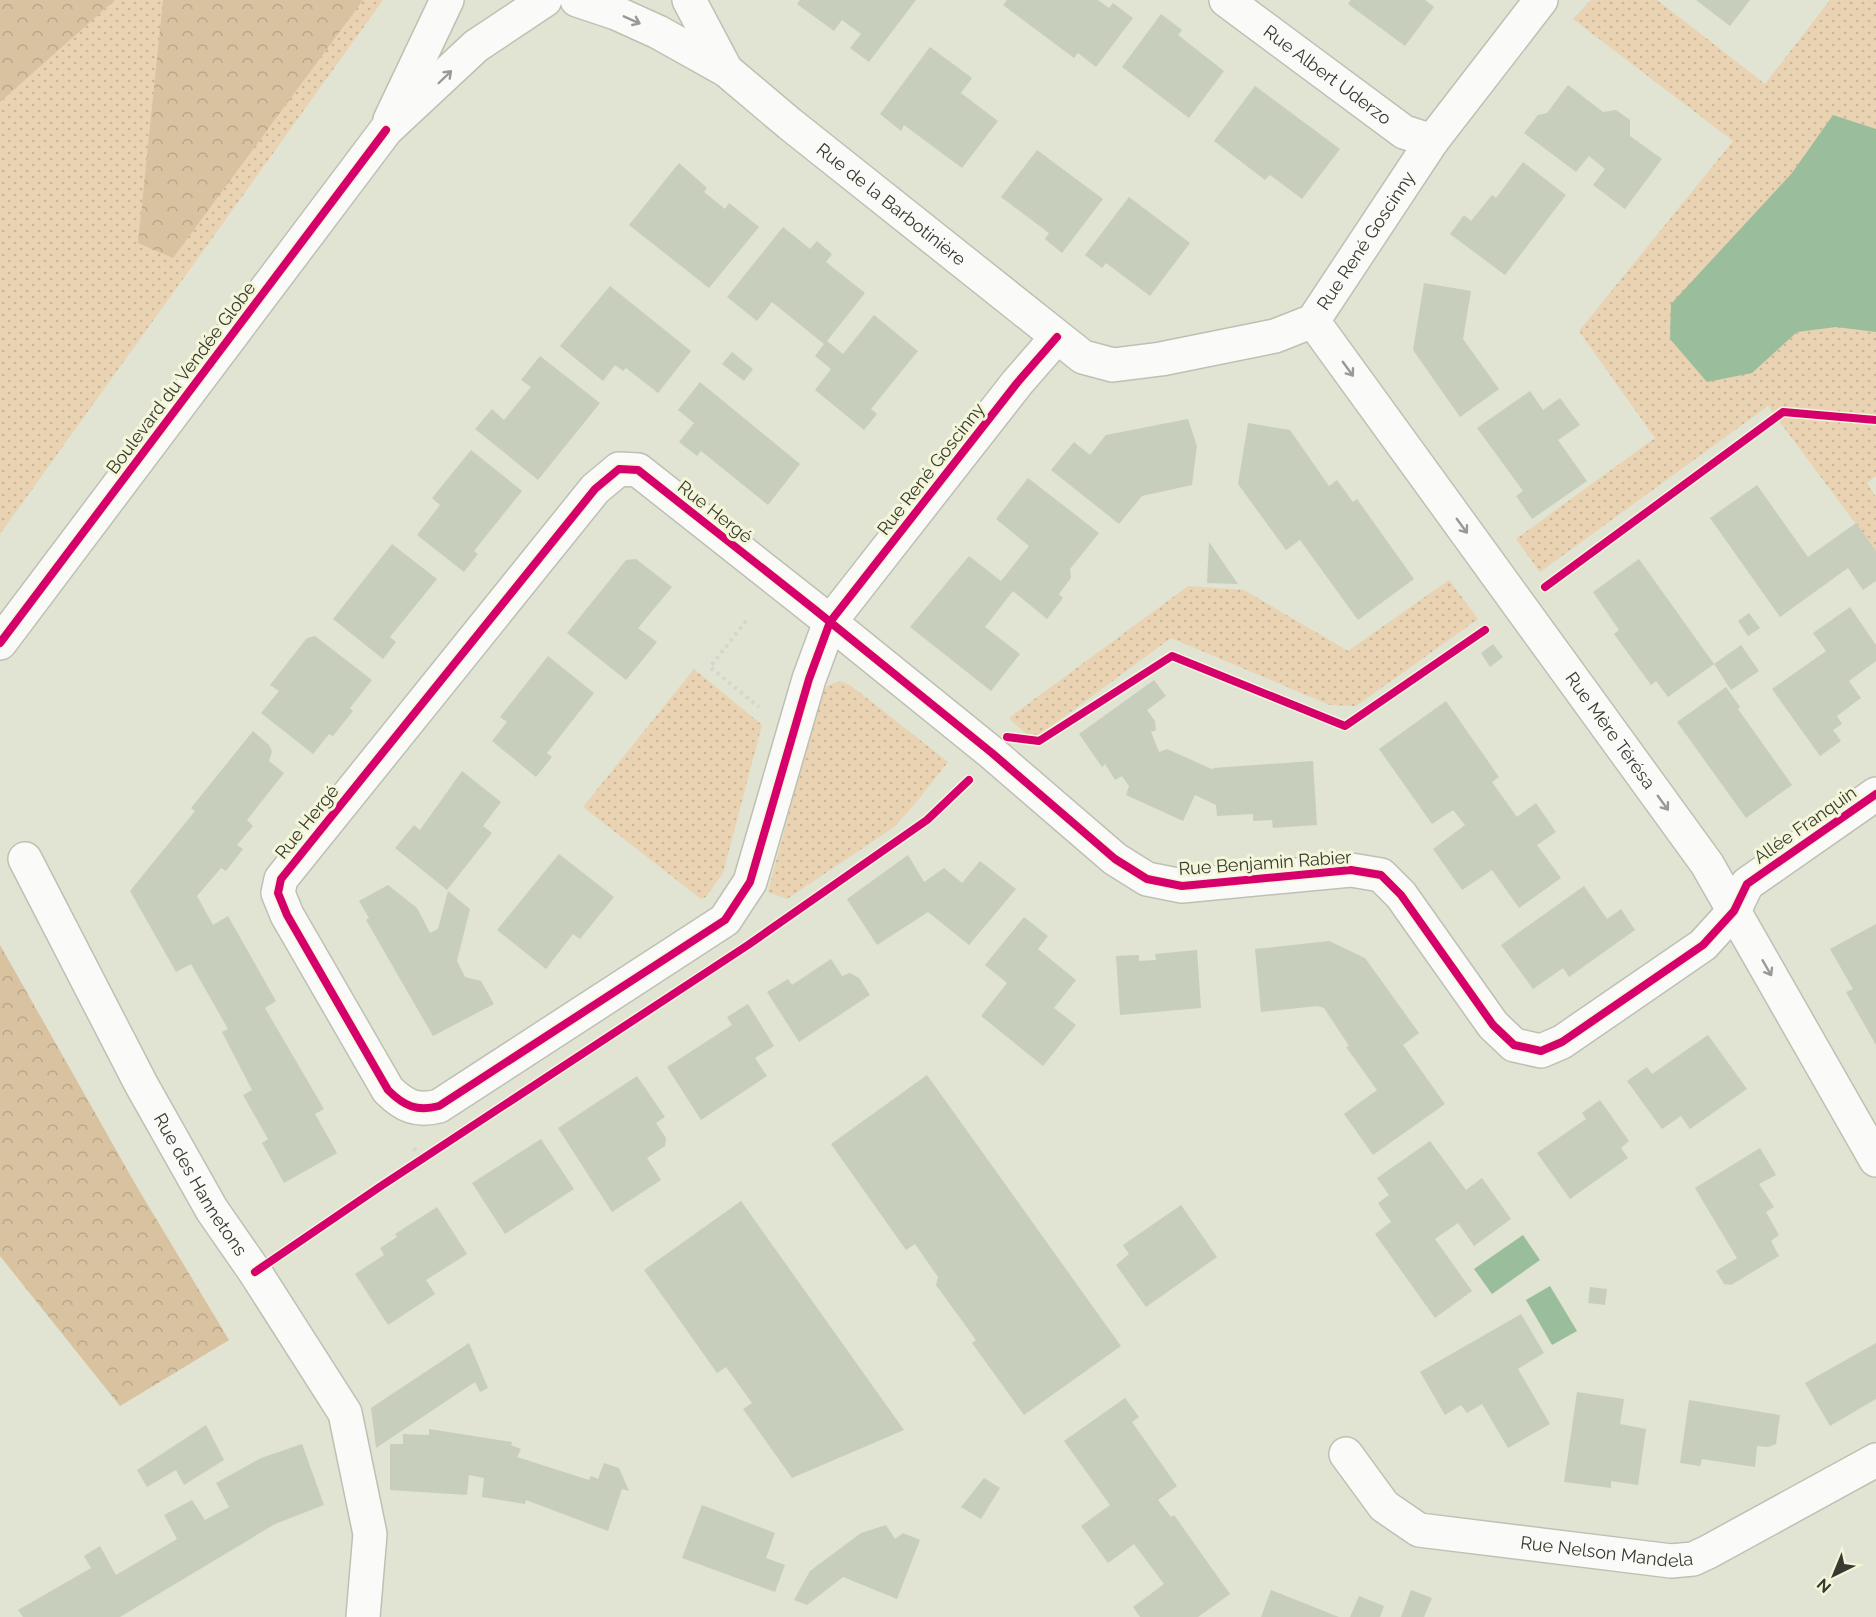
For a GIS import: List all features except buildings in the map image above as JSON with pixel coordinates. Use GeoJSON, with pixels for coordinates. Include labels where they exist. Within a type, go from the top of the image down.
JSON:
{"type":"FeatureCollection","features":[{"type":"Feature","properties":{"kind":"street","name":"Boulevard du Vendée Globe"},"geometry":{"type":"LineString","coordinates":[[386,130],[447,0]]}},
{"type":"Feature","properties":{"kind":"street","name":"Boulevard du Vendée Globe"},"geometry":{"type":"LineString","coordinates":[[0,643],[386,130],[476,46],[545,0]]}},
{"type":"Feature","properties":{"kind":"street","name":"Rue de la Barbotinière"},"geometry":{"type":"LineString","coordinates":[[577,0],[616,13],[657,32],[726,70],[790,124],[1057,337]]}},
{"type":"Feature","properties":{"kind":"street","name":"Rue de la Barbotinière"},"geometry":{"type":"LineString","coordinates":[[689,0],[726,70]]}},
{"type":"Feature","properties":{"kind":"street","name":"Rue Albert Uderzo"},"geometry":{"type":"LineString","coordinates":[[1226,0],[1404,132],[1432,141]]}},
{"type":"Feature","properties":{"kind":"street","name":"Rue René Goscinny"},"geometry":{"type":"LineString","coordinates":[[830,622],[1017,383],[1057,337],[1083,357],[1113,365],[1161,359],[1275,336],[1313,321],[1432,141],[1541,0]]}},
{"type":"Feature","properties":{"kind":"street","name":"Rue Mère Térésa"},"geometry":{"type":"LineString","coordinates":[[1313,321],[1707,864],[1876,1160]]}},
{"type":"Feature","properties":{"kind":"street","name":"Rue Hergé"},"geometry":{"type":"LineString","coordinates":[[620,469],[638,470],[830,622],[809,679],[750,882],[725,920],[439,1106],[426,1110],[414,1109],[400,1101],[388,1090],[287,915],[279,893],[281,879],[595,489],[620,469]]}},
{"type":"Feature","properties":{"kind":"street","name":"Rue Benjamin Rabier"},"geometry":{"type":"LineString","coordinates":[[830,622],[992,753],[1115,859],[1147,879],[1182,886],[1351,870],[1382,875],[1401,895],[1493,1025],[1514,1045],[1541,1051],[1562,1042],[1702,945],[1734,911]]}},
{"type":"Feature","properties":{"kind":"street","name":"Allée Franquin"},"geometry":{"type":"LineString","coordinates":[[1734,911],[1747,884],[1876,794]]}},
{"type":"Feature","properties":{"kind":"street","name":"Rue des Hannetons"},"geometry":{"type":"LineString","coordinates":[[25,859],[141,1084],[212,1210],[255,1272],[345,1413],[370,1534],[363,1617]]}},
{"type":"Feature","properties":{"kind":"street","name":"Rue Nelson Mandela"},"geometry":{"type":"LineString","coordinates":[[1346,1454],[1384,1506],[1419,1530],[1671,1561],[1693,1558],[1708,1552],[1876,1460]]}},
{"type":"Feature","properties":{"kind":"path"},"geometry":{"type":"LineString","coordinates":[[746,621],[710,667],[760,708]]}},
{"type":"Feature","properties":{"kind":"path"},"geometry":{"type":"LineString","coordinates":[[414,1165],[432,1154]]}},
{"type":"Feature","properties":{"kind":"shaded area"},"geometry":{"type":"Polygon","coordinates":[[[0,0],[383,0],[0,534],[0,0]]]}},
{"type":"Feature","properties":{"kind":"shaded area"},"geometry":{"type":"Polygon","coordinates":[[[1591,0],[1657,0],[1765,84],[1830,0],[1876,0],[1876,476],[1867,483],[1876,497],[1876,551],[1768,406],[1540,572],[1516,539],[1655,438],[1579,331],[1733,141],[1573,19],[1591,0]]]}},
{"type":"Feature","properties":{"kind":"shaded area"},"geometry":{"type":"Polygon","coordinates":[[[1833,115],[1876,129],[1876,332],[1836,327],[1797,332],[1752,373],[1707,382],[1670,339],[1671,304],[1792,173],[1833,115]]]}},
{"type":"Feature","properties":{"kind":"shaded area"},"geometry":{"type":"Polygon","coordinates":[[[1449,580],[1478,619],[1356,706],[1330,705],[1171,638],[1039,735],[1026,734],[1009,718],[1188,586],[1244,590],[1348,651],[1449,580]]]}},
{"type":"Feature","properties":{"kind":"shaded area"},"geometry":{"type":"Polygon","coordinates":[[[694,669],[762,725],[723,873],[706,897],[701,899],[583,807],[694,669]]]}},
{"type":"Feature","properties":{"kind":"shaded area"},"geometry":{"type":"Polygon","coordinates":[[[840,681],[850,685],[948,762],[894,827],[787,899],[768,892],[820,696],[827,686],[840,681]]]}},
{"type":"Feature","properties":{"kind":"shaded area"},"geometry":{"type":"Polygon","coordinates":[[[1523,1235],[1540,1260],[1492,1294],[1474,1269],[1523,1235]]]}},
{"type":"Feature","properties":{"kind":"shaded area"},"geometry":{"type":"Polygon","coordinates":[[[1550,1286],[1577,1331],[1552,1345],[1526,1300],[1550,1286]]]}},
{"type":"Feature","properties":{"kind":"green space"},"geometry":{"type":"Polygon","coordinates":[[[0,0],[115,0],[0,102],[0,0]]]}},
{"type":"Feature","properties":{"kind":"green space"},"geometry":{"type":"Polygon","coordinates":[[[163,0],[363,0],[173,258],[138,243],[163,0]]]}},
{"type":"Feature","properties":{"kind":"green space"},"geometry":{"type":"Polygon","coordinates":[[[0,945],[137,1187],[229,1340],[120,1406],[0,1256],[0,945]]]}},
{"type":"Feature","properties":{"kind":"cycle path"},"geometry":{"type":"LineString","coordinates":[[0,643],[386,130]]}},
{"type":"Feature","properties":{"kind":"cycle path"},"geometry":{"type":"LineString","coordinates":[[1057,337],[1017,383],[830,622],[809,679],[750,882],[725,920],[439,1106],[417,1108],[405,1104],[394,1096],[388,1090],[287,915],[278,893],[281,879],[595,489],[619,469],[638,470],[814,609],[992,753],[1115,859],[1147,879],[1182,886],[1351,870],[1381,875],[1401,895],[1493,1025],[1514,1045],[1541,1051],[1562,1042],[1703,945],[1734,911],[1747,884],[1876,794]]}},
{"type":"Feature","properties":{"kind":"cycle path"},"geometry":{"type":"LineString","coordinates":[[1545,587],[1783,412],[1876,420]]}},
{"type":"Feature","properties":{"kind":"cycle path"},"geometry":{"type":"LineString","coordinates":[[1007,737],[1039,741],[1172,656],[1345,726],[1485,630]]}},
{"type":"Feature","properties":{"kind":"cycle path"},"geometry":{"type":"LineString","coordinates":[[255,1272],[381,1186],[748,945],[927,820],[969,780]]}}]}
